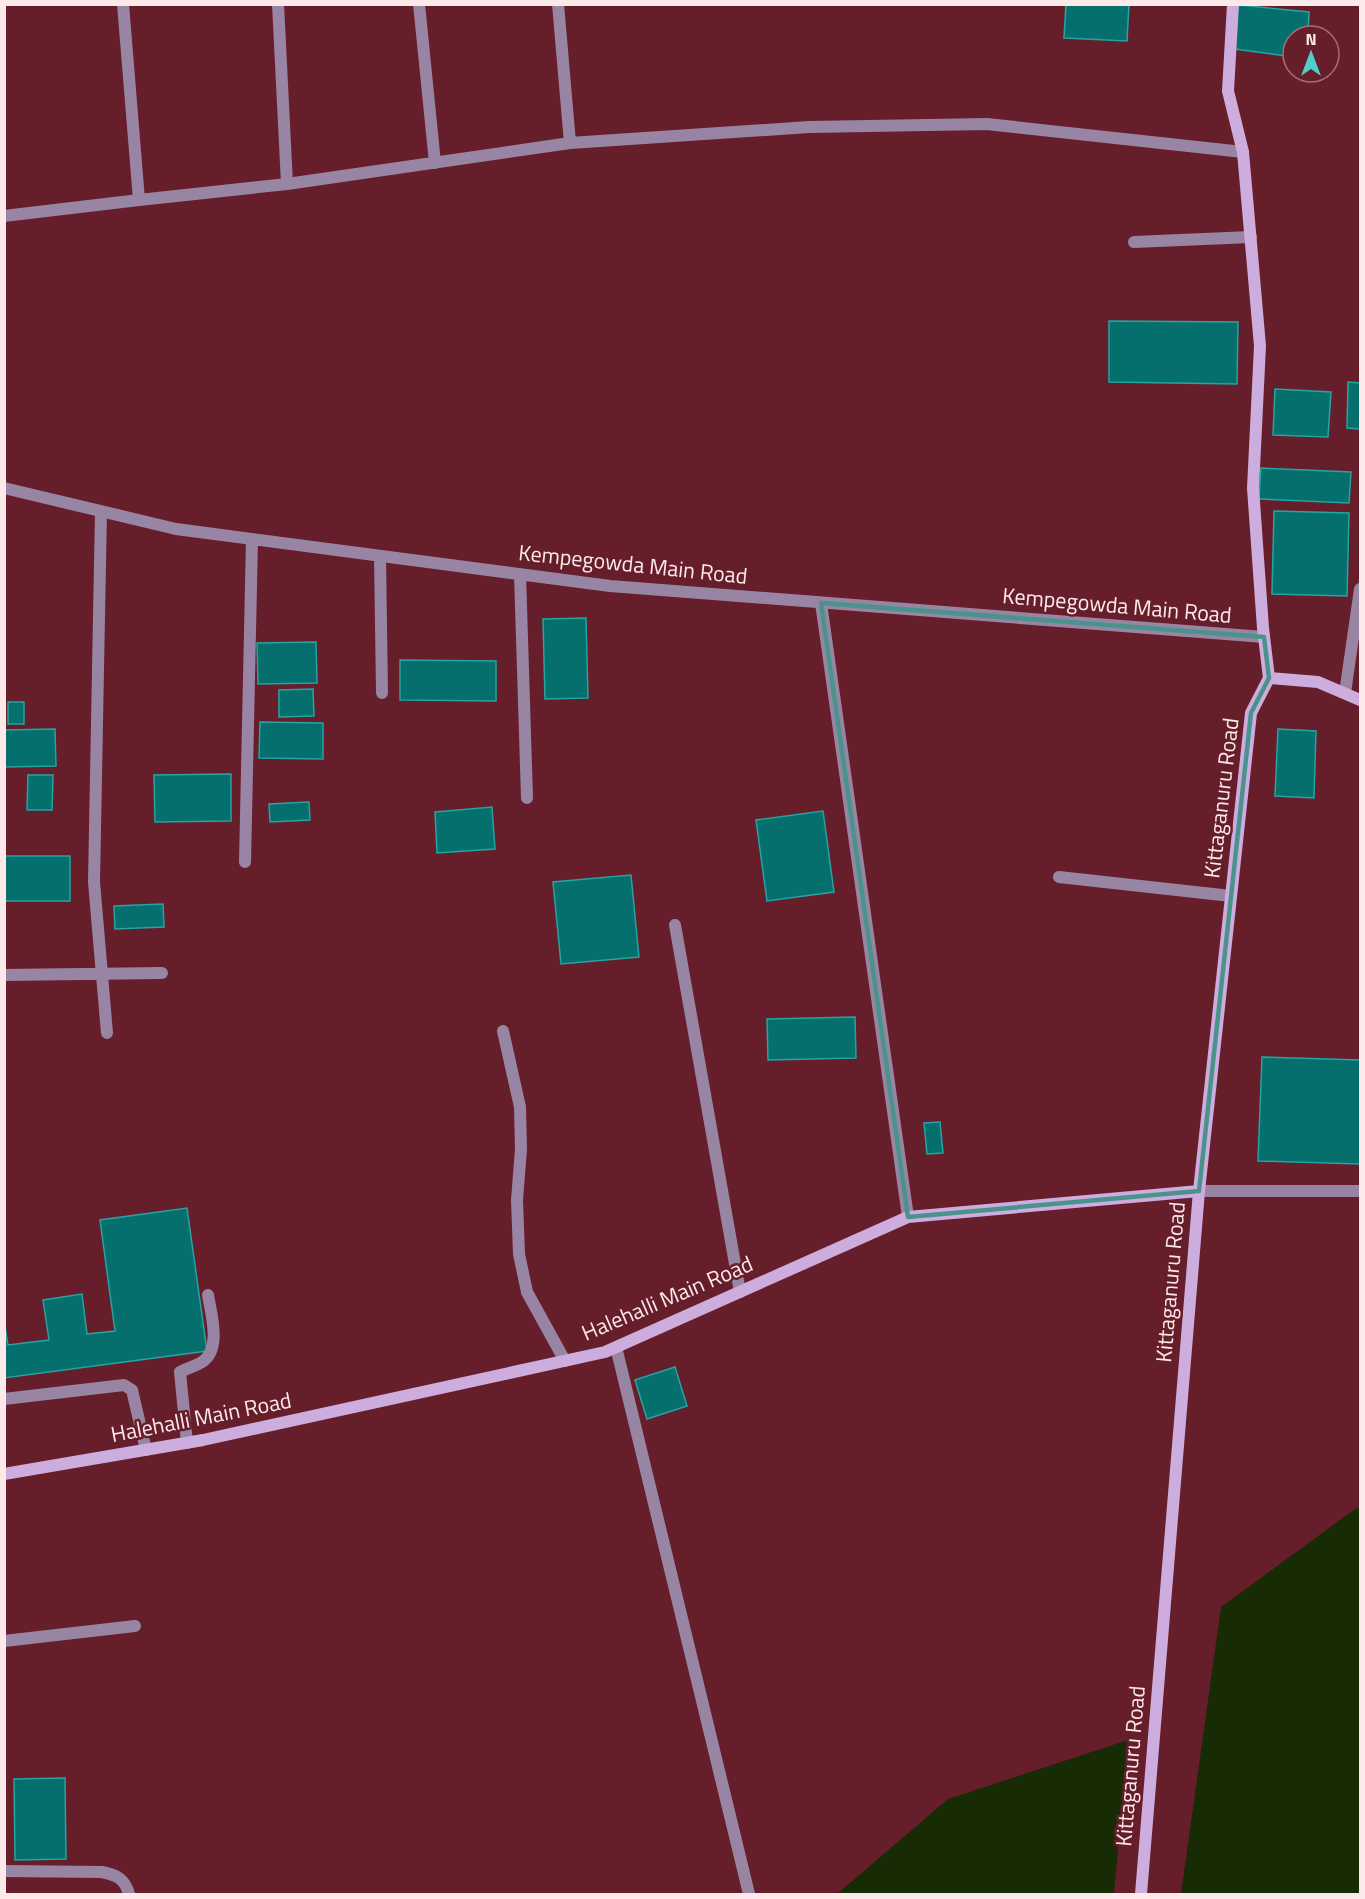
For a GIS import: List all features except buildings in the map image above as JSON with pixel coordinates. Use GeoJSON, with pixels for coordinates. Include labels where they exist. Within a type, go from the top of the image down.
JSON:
{"type":"FeatureCollection","features":[{"type":"Feature","properties":{"kind":"main road"},"geometry":{"type":"LineString","coordinates":[[1233,4],[1228,92],[1243,152],[1260,346],[1253,489],[1269,678],[1318,682],[1360,700]]}},
{"type":"Feature","properties":{"kind":"main road","name":"Kittaganuru Road"},"geometry":{"type":"LineString","coordinates":[[1141,1894],[1199,1191],[1251,713],[1269,678]]}},
{"type":"Feature","properties":{"kind":"main road","name":"Halehalli Main Road"},"geometry":{"type":"LineString","coordinates":[[4,1474],[187,1443],[605,1352],[908,1217],[1199,1191]]}},
{"type":"Feature","properties":{"kind":"street"},"geometry":{"type":"LineString","coordinates":[[123,4],[139,200]]}},
{"type":"Feature","properties":{"kind":"street"},"geometry":{"type":"LineString","coordinates":[[278,4],[287,184]]}},
{"type":"Feature","properties":{"kind":"street"},"geometry":{"type":"LineString","coordinates":[[419,4],[435,163]]}},
{"type":"Feature","properties":{"kind":"street"},"geometry":{"type":"LineString","coordinates":[[558,4],[570,143]]}},
{"type":"Feature","properties":{"kind":"street"},"geometry":{"type":"LineString","coordinates":[[4,216],[287,184],[570,143],[809,127],[987,124],[1243,152]]}},
{"type":"Feature","properties":{"kind":"street"},"geometry":{"type":"LineString","coordinates":[[1134,242],[1251,237]]}},
{"type":"Feature","properties":{"kind":"street","name":"Kempegowda Main Road"},"geometry":{"type":"LineString","coordinates":[[4,488],[176,529],[610,586],[1264,637]]}},
{"type":"Feature","properties":{"kind":"street"},"geometry":{"type":"LineString","coordinates":[[101,511],[94,882],[107,1033]]}},
{"type":"Feature","properties":{"kind":"street"},"geometry":{"type":"LineString","coordinates":[[245,862],[252,539]]}},
{"type":"Feature","properties":{"kind":"street"},"geometry":{"type":"LineString","coordinates":[[380,556],[382,693]]}},
{"type":"Feature","properties":{"kind":"street"},"geometry":{"type":"LineString","coordinates":[[520,574],[527,798]]}},
{"type":"Feature","properties":{"kind":"street"},"geometry":{"type":"LineString","coordinates":[[1345,693],[1360,589]]}},
{"type":"Feature","properties":{"kind":"street"},"geometry":{"type":"LineString","coordinates":[[821,603],[908,1217]]}},
{"type":"Feature","properties":{"kind":"street"},"geometry":{"type":"LineString","coordinates":[[1059,877],[1231,896]]}},
{"type":"Feature","properties":{"kind":"street"},"geometry":{"type":"LineString","coordinates":[[675,925],[740,1292]]}},
{"type":"Feature","properties":{"kind":"street"},"geometry":{"type":"LineString","coordinates":[[4,975],[162,973]]}},
{"type":"Feature","properties":{"kind":"street"},"geometry":{"type":"LineString","coordinates":[[503,1031],[520,1107],[521,1149],[517,1200],[519,1254],[527,1292],[565,1361]]}},
{"type":"Feature","properties":{"kind":"street"},"geometry":{"type":"LineString","coordinates":[[1199,1191],[1360,1191]]}},
{"type":"Feature","properties":{"kind":"street"},"geometry":{"type":"LineString","coordinates":[[187,1443],[180,1372],[202,1362],[212,1351],[212,1323],[208,1295]]}},
{"type":"Feature","properties":{"kind":"street"},"geometry":{"type":"LineString","coordinates":[[616,1347],[749,1894]]}},
{"type":"Feature","properties":{"kind":"street"},"geometry":{"type":"LineString","coordinates":[[4,1399],[124,1384],[132,1390],[146,1450]]}},
{"type":"Feature","properties":{"kind":"street"},"geometry":{"type":"LineString","coordinates":[[4,1641],[135,1626]]}},
{"type":"Feature","properties":{"kind":"street"},"geometry":{"type":"LineString","coordinates":[[4,1872],[102,1872],[117,1875],[126,1885],[129,1894]]}},
{"type":"Feature","properties":{"kind":"highlighted area"},"geometry":{"type":"Polygon","coordinates":[[[821,603],[1264,637],[1269,678],[1251,713],[1199,1191],[908,1217],[821,603]]]}},
{"type":"Feature","properties":{"kind":"shaded area"},"geometry":{"type":"Polygon","coordinates":[[[1360,1507],[1360,1894],[1181,1894],[1221,1607],[1360,1507]]]}},
{"type":"Feature","properties":{"kind":"shaded area"},"geometry":{"type":"Polygon","coordinates":[[[1128,1740],[1114,1894],[837,1894],[948,1799],[1128,1740]]]}}]}
